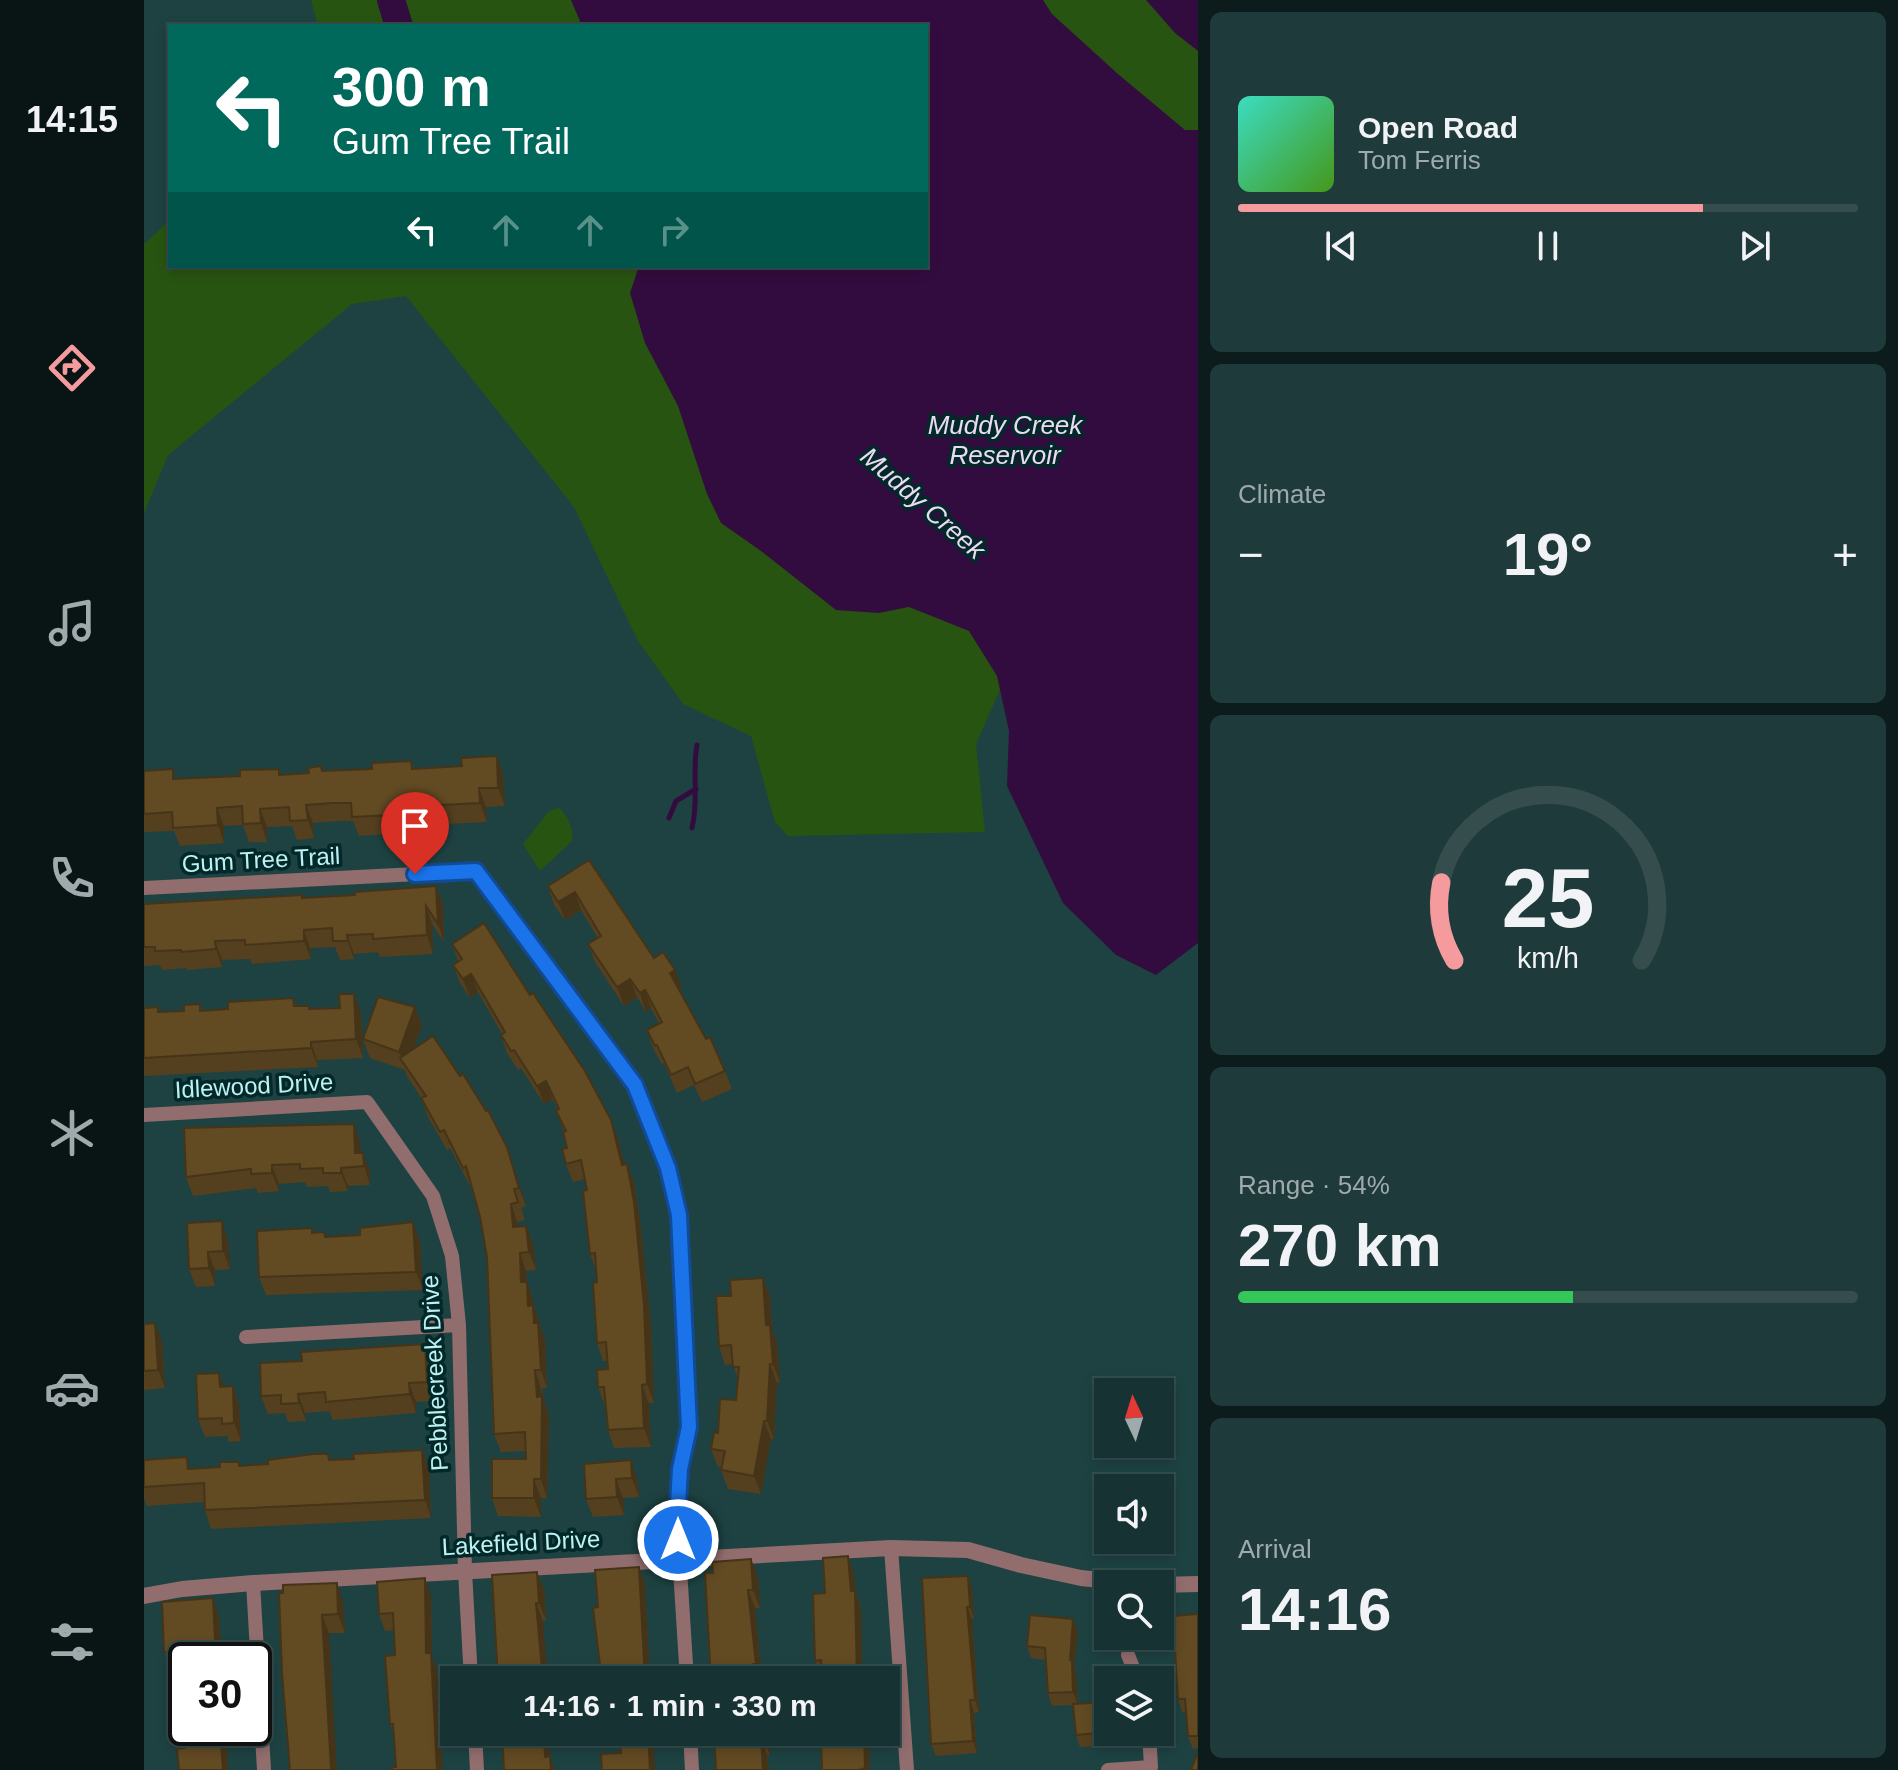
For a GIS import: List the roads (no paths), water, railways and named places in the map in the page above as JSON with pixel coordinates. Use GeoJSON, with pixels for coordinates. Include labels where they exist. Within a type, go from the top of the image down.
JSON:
{"type":"FeatureCollection","features":[{"type":"Feature","properties":{"kind":"street","name":"Gum Tree Trail"},"geometry":{"type":"LineString","coordinates":[[144,888],[476,871],[635,1085],[668,1168],[679,1215],[689,1427],[679,1482],[677,1522],[680,1558]]}},
{"type":"Feature","properties":{"kind":"street","name":"Idlewood Drive"},"geometry":{"type":"LineString","coordinates":[[144,1115],[367,1102]]}},
{"type":"Feature","properties":{"kind":"street","name":"Pebblecreek Drive"},"geometry":{"type":"LineString","coordinates":[[367,1102],[433,1196],[452,1256],[459,1325],[470,1666]]}},
{"type":"Feature","properties":{"kind":"street"},"geometry":{"type":"LineString","coordinates":[[246,1337],[459,1325]]}},
{"type":"Feature","properties":{"kind":"street","name":"Lakefield Drive"},"geometry":{"type":"LineString","coordinates":[[144,1596],[182,1589],[253,1583],[891,1548],[968,1550],[1094,1579]]}},
{"type":"Feature","properties":{"kind":"street"},"geometry":{"type":"LineString","coordinates":[[891,1548],[907,1770]]}},
{"type":"Feature","properties":{"kind":"street"},"geometry":{"type":"LineString","coordinates":[[680,1558],[686,1666]]}},
{"type":"Feature","properties":{"kind":"street"},"geometry":{"type":"LineString","coordinates":[[253,1583],[264,1770]]}},
{"type":"Feature","properties":{"kind":"street"},"geometry":{"type":"LineString","coordinates":[[1174,1585],[1198,1584]]}},
{"type":"Feature","properties":{"kind":"street"},"geometry":{"type":"LineString","coordinates":[[1128,1655],[1132,1666]]}},
{"type":"Feature","properties":{"kind":"street"},"geometry":{"type":"LineString","coordinates":[[476,1746],[477,1770]]}},
{"type":"Feature","properties":{"kind":"street"},"geometry":{"type":"LineString","coordinates":[[691,1746],[692,1770]]}},
{"type":"Feature","properties":{"kind":"street"},"geometry":{"type":"LineString","coordinates":[[1108,1770],[1151,1767],[1150,1746]]}},
{"type":"Feature","properties":{"kind":"water","name":"Muddy Creek Reservoir"},"geometry":{"type":"Polygon","coordinates":[[[571,0],[1043,0],[1052,14],[1118,74],[1185,130],[1198,130],[1198,943],[1156,975],[1116,955],[1063,903],[1007,786],[1009,731],[997,676],[969,631],[909,607],[879,613],[836,610],[721,523],[707,494],[678,406],[645,343],[630,293],[638,268],[928,268],[928,24],[581,24],[571,0]]]}},
{"type":"Feature","properties":{"kind":"water"},"geometry":{"type":"Polygon","coordinates":[[[1146,0],[1198,0],[1198,51],[1175,33],[1146,0]]]}},
{"type":"Feature","properties":{"kind":"waterway","name":"Muddy Creek"},"geometry":{"type":"LineString","coordinates":[[391,0],[398,24]]}},
{"type":"Feature","properties":{"kind":"waterway"},"geometry":{"type":"LineString","coordinates":[[692,828],[697,745]]}},
{"type":"Feature","properties":{"kind":"waterway"},"geometry":{"type":"LineString","coordinates":[[669,818],[676,801],[696,789]]}}]}
